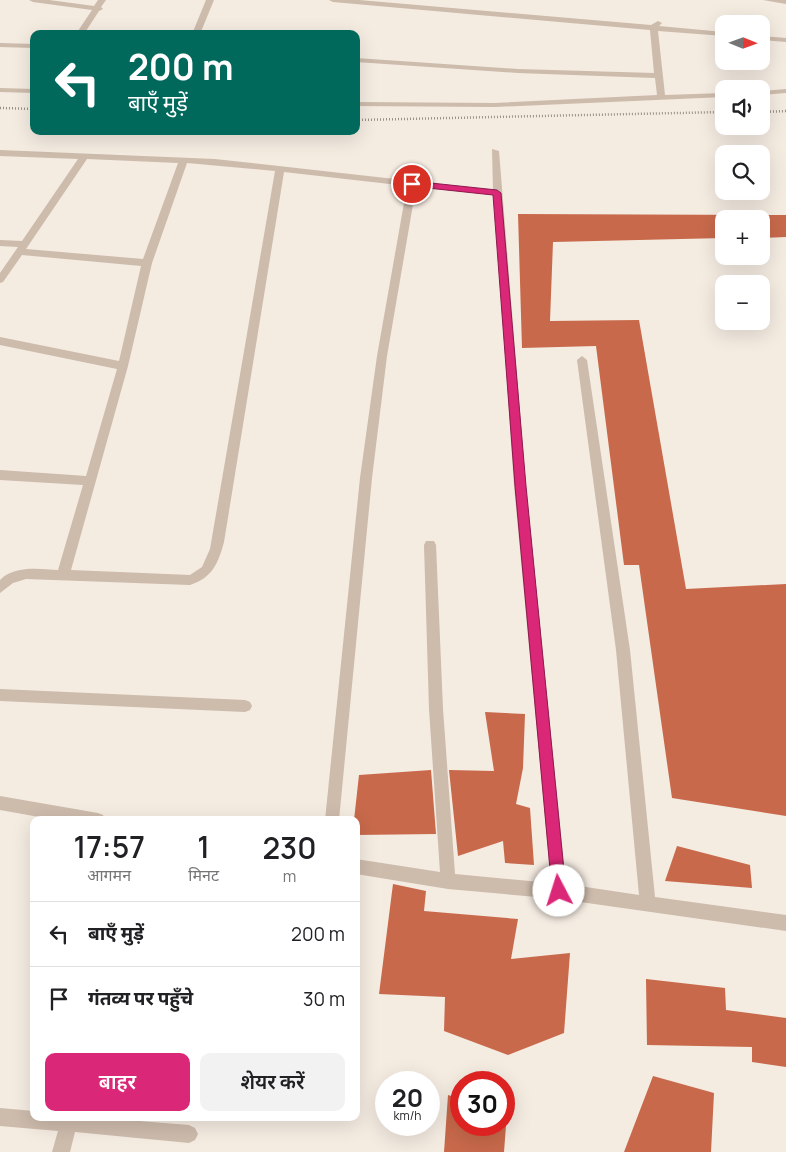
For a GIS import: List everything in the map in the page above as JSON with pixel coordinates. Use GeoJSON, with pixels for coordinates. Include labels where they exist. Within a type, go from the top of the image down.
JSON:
{"type":"FeatureCollection","features":[{"type":"Feature","properties":{"kind":"street"},"geometry":{"type":"LineString","coordinates":[[34,0],[98,8]]}},
{"type":"Feature","properties":{"kind":"street"},"geometry":{"type":"LineString","coordinates":[[83,30],[102,0]]}},
{"type":"Feature","properties":{"kind":"street"},"geometry":{"type":"LineString","coordinates":[[198,30],[210,0]]}},
{"type":"Feature","properties":{"kind":"street"},"geometry":{"type":"LineString","coordinates":[[333,0],[656,25],[715,33]]}},
{"type":"Feature","properties":{"kind":"street"},"geometry":{"type":"LineString","coordinates":[[767,0],[786,2]]}},
{"type":"Feature","properties":{"kind":"street"},"geometry":{"type":"LineString","coordinates":[[656,25],[657,76],[661,99]]}},
{"type":"Feature","properties":{"kind":"street"},"geometry":{"type":"LineString","coordinates":[[770,39],[786,40]]}},
{"type":"Feature","properties":{"kind":"street"},"geometry":{"type":"LineString","coordinates":[[0,45],[30,46]]}},
{"type":"Feature","properties":{"kind":"street"},"geometry":{"type":"LineString","coordinates":[[360,60],[518,71],[657,76]]}},
{"type":"Feature","properties":{"kind":"street"},"geometry":{"type":"LineString","coordinates":[[0,90],[30,91]]}},
{"type":"Feature","properties":{"kind":"street"},"geometry":{"type":"LineString","coordinates":[[770,92],[786,91]]}},
{"type":"Feature","properties":{"kind":"street"},"geometry":{"type":"LineString","coordinates":[[360,104],[477,105],[715,96]]}},
{"type":"Feature","properties":{"kind":"street"},"geometry":{"type":"LineString","coordinates":[[495,151],[520,486],[559,891]]}},
{"type":"Feature","properties":{"kind":"street"},"geometry":{"type":"LineString","coordinates":[[0,153],[184,160],[497,193]]}},
{"type":"Feature","properties":{"kind":"street"},"geometry":{"type":"LineString","coordinates":[[0,280],[85,155]]}},
{"type":"Feature","properties":{"kind":"street"},"geometry":{"type":"LineString","coordinates":[[63,575],[123,366],[147,263],[184,160]]}},
{"type":"Feature","properties":{"kind":"street"},"geometry":{"type":"LineString","coordinates":[[0,588],[5,581],[15,576],[38,573],[190,580],[202,576],[208,570],[218,542],[280,170]]}},
{"type":"Feature","properties":{"kind":"street"},"geometry":{"type":"LineString","coordinates":[[332,816],[366,478],[382,356],[412,184]]}},
{"type":"Feature","properties":{"kind":"street"},"geometry":{"type":"LineString","coordinates":[[0,243],[23,248],[147,263]]}},
{"type":"Feature","properties":{"kind":"street"},"geometry":{"type":"LineString","coordinates":[[0,340],[123,366]]}},
{"type":"Feature","properties":{"kind":"street"},"geometry":{"type":"LineString","coordinates":[[582,360],[623,650],[648,905]]}},
{"type":"Feature","properties":{"kind":"street"},"geometry":{"type":"LineString","coordinates":[[0,474],[91,481]]}},
{"type":"Feature","properties":{"kind":"street"},"geometry":{"type":"LineString","coordinates":[[430,545],[436,708],[448,881]]}},
{"type":"Feature","properties":{"kind":"street"},"geometry":{"type":"LineString","coordinates":[[0,695],[245,706]]}},
{"type":"Feature","properties":{"kind":"street"},"geometry":{"type":"LineString","coordinates":[[0,803],[75,816]]}},
{"type":"Feature","properties":{"kind":"street"},"geometry":{"type":"LineString","coordinates":[[360,867],[448,881],[559,891],[786,923]]}},
{"type":"Feature","properties":{"kind":"street"},"geometry":{"type":"LineString","coordinates":[[0,1117],[30,1120]]}},
{"type":"Feature","properties":{"kind":"street"},"geometry":{"type":"LineString","coordinates":[[39,1121],[189,1134]]}},
{"type":"Feature","properties":{"kind":"street"},"geometry":{"type":"LineString","coordinates":[[61,1152],[69,1124]]}},
{"type":"Feature","properties":{"kind":"building"},"geometry":{"type":"Polygon","coordinates":[[[518,214],[715,215],[715,238],[553,242],[550,321],[639,320],[686,589],[786,584],[786,816],[672,798],[639,565],[624,565],[596,346],[522,348],[518,214]]]}},
{"type":"Feature","properties":{"kind":"building"},"geometry":{"type":"Polygon","coordinates":[[[770,215],[786,215],[786,237],[770,238],[770,215]]]}},
{"type":"Feature","properties":{"kind":"building"},"geometry":{"type":"Polygon","coordinates":[[[485,712],[525,714],[523,768],[516,804],[530,808],[534,865],[505,863],[503,841],[458,856],[449,770],[494,771],[485,712]]]}},
{"type":"Feature","properties":{"kind":"building"},"geometry":{"type":"Polygon","coordinates":[[[431,770],[436,834],[360,835],[360,816],[354,816],[359,775],[431,770]]]}},
{"type":"Feature","properties":{"kind":"building"},"geometry":{"type":"Polygon","coordinates":[[[677,846],[750,865],[752,888],[665,881],[677,846]]]}},
{"type":"Feature","properties":{"kind":"building"},"geometry":{"type":"Polygon","coordinates":[[[393,884],[426,891],[424,911],[518,919],[511,959],[570,953],[564,1033],[508,1055],[444,1031],[445,997],[379,994],[393,884]]]}},
{"type":"Feature","properties":{"kind":"building"},"geometry":{"type":"Polygon","coordinates":[[[646,979],[725,988],[726,1010],[786,1018],[786,1067],[752,1062],[752,1047],[647,1045],[646,979]]]}},
{"type":"Feature","properties":{"kind":"building"},"geometry":{"type":"Polygon","coordinates":[[[653,1076],[714,1093],[711,1152],[624,1152],[653,1076]]]}},
{"type":"Feature","properties":{"kind":"building"},"geometry":{"type":"Polygon","coordinates":[[[448,1095],[450,1096],[450,1136],[505,1136],[504,1152],[444,1152],[448,1095]]]}},
{"type":"Feature","properties":{"kind":"railway"},"geometry":{"type":"LineString","coordinates":[[0,108],[30,109]]}},
{"type":"Feature","properties":{"kind":"railway"},"geometry":{"type":"LineString","coordinates":[[770,112],[786,111]]}},
{"type":"Feature","properties":{"kind":"railway"},"geometry":{"type":"LineString","coordinates":[[360,120],[715,112]]}},
{"type":"Feature","properties":{"kind":"route"},"geometry":{"type":"LineString","coordinates":[[412,184],[497,193],[520,486],[559,891]]}}]}
